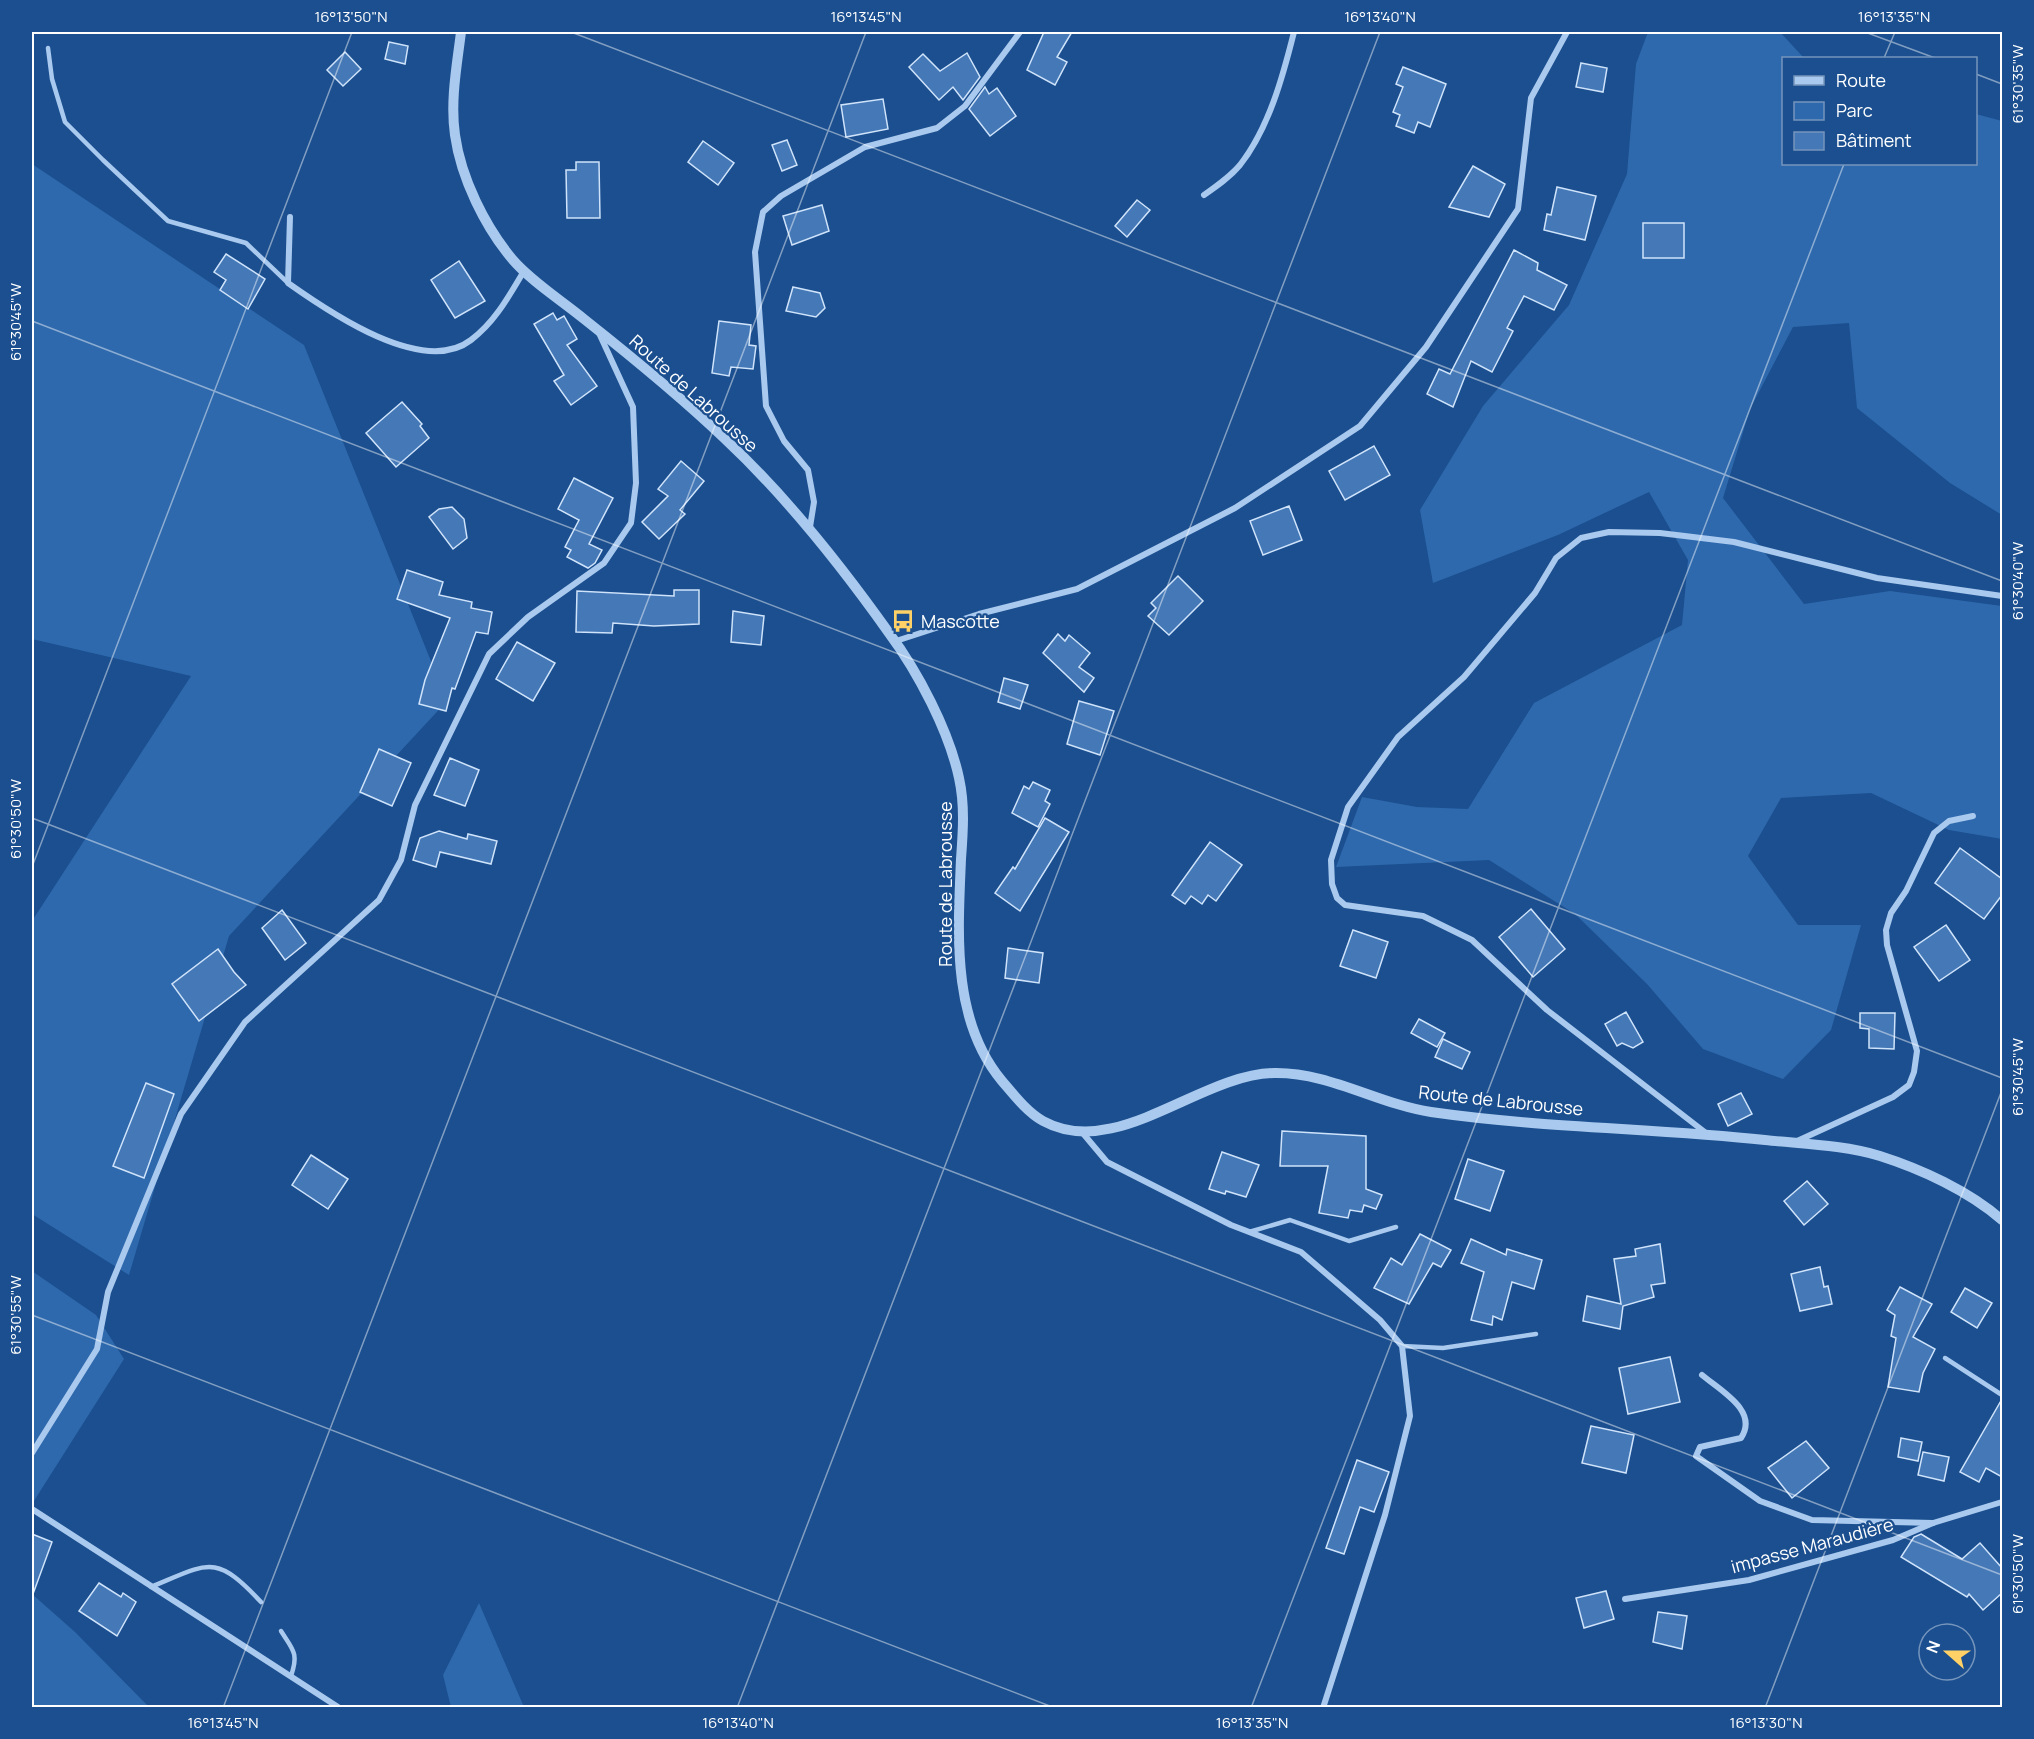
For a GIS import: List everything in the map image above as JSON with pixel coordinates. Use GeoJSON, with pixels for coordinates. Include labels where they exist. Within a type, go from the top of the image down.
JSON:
{"type":"FeatureCollection","features":[{"type":"Feature","properties":{"kind":"street","name":"Route de Labrousse"},"geometry":{"type":"LineString","coordinates":[[461,32],[454,86],[454,132],[464,174],[487,220],[514,262],[598,330],[726,440],[810,527],[896,642],[940,722],[958,774],[963,811],[960,955],[969,1019],[992,1068],[1041,1121],[1070,1131],[1096,1132],[1133,1121],[1220,1086],[1271,1072],[1313,1077],[1424,1111],[1533,1123],[1706,1133],[1877,1155],[1940,1181],[1991,1210],[2002,1220]]}},
{"type":"Feature","properties":{"kind":"street"},"geometry":{"type":"LineString","coordinates":[[810,527],[814,501],[808,470],[784,441],[765,406],[755,263],[763,212],[781,196],[865,147],[937,128],[965,106],[1020,32]]}},
{"type":"Feature","properties":{"kind":"street"},"geometry":{"type":"LineString","coordinates":[[1204,195],[1225,181],[1240,165],[1255,141],[1278,88],[1294,32]]}},
{"type":"Feature","properties":{"kind":"street"},"geometry":{"type":"LineString","coordinates":[[896,642],[979,614],[1077,589],[1236,508],[1360,426],[1426,347],[1518,209],[1531,98],[1567,32]]}},
{"type":"Feature","properties":{"kind":"street"},"geometry":{"type":"LineString","coordinates":[[290,217],[288,283],[326,310],[399,346],[444,353],[470,341],[500,312],[524,270]]}},
{"type":"Feature","properties":{"kind":"street"},"geometry":{"type":"LineString","coordinates":[[32,1453],[97,1349],[108,1292],[181,1114],[245,1023],[379,900],[391,882],[401,860],[415,805],[489,654],[528,617],[604,562],[631,523],[636,483],[633,407],[598,330]]}},
{"type":"Feature","properties":{"kind":"street"},"geometry":{"type":"LineString","coordinates":[[1706,1133],[1547,1010],[1472,940],[1423,916],[1353,907],[1345,905],[1337,898],[1332,884],[1331,860],[1348,807],[1398,736],[1464,677],[1535,593],[1556,558],[1581,538],[1609,532],[1660,533],[1734,542],[1877,578],[2002,596]]}},
{"type":"Feature","properties":{"kind":"street"},"geometry":{"type":"LineString","coordinates":[[1792,1143],[1893,1097],[1909,1085],[1914,1072],[1917,1051],[1887,945],[1886,930],[1891,913],[1906,891],[1934,833],[1949,821],[1973,816]]}},
{"type":"Feature","properties":{"kind":"street"},"geometry":{"type":"LineString","coordinates":[[1081,1131],[1107,1162],[1249,1232],[1300,1252],[1380,1320],[1402,1346],[1410,1416],[1384,1515],[1323,1707]]}},
{"type":"Feature","properties":{"kind":"street"},"geometry":{"type":"LineString","coordinates":[[1702,1375],[1737,1404],[1746,1416],[1748,1428],[1741,1437],[1700,1447],[1696,1456],[1760,1502],[1812,1520],[1933,1523]]}},
{"type":"Feature","properties":{"kind":"street","name":"impasse Maraudière"},"geometry":{"type":"LineString","coordinates":[[1625,1599],[1749,1580],[1893,1540],[1933,1523],[2002,1502]]}},
{"type":"Feature","properties":{"kind":"street"},"geometry":{"type":"LineString","coordinates":[[32,1509],[338,1707]]}},
{"type":"Feature","properties":{"kind":"lane"},"geometry":{"type":"LineString","coordinates":[[48,48],[52,79],[65,122],[103,160],[168,221],[246,243],[288,283]]}},
{"type":"Feature","properties":{"kind":"lane"},"geometry":{"type":"LineString","coordinates":[[1249,1232],[1290,1220],[1349,1240],[1396,1227]]}},
{"type":"Feature","properties":{"kind":"lane"},"geometry":{"type":"LineString","coordinates":[[1402,1346],[1443,1348],[1536,1334]]}},
{"type":"Feature","properties":{"kind":"lane"},"geometry":{"type":"LineString","coordinates":[[1946,1358],[2002,1395]]}},
{"type":"Feature","properties":{"kind":"lane"},"geometry":{"type":"LineString","coordinates":[[151,1587],[208,1567],[221,1567],[236,1576],[261,1602]]}},
{"type":"Feature","properties":{"kind":"lane"},"geometry":{"type":"LineString","coordinates":[[281,1631],[295,1652],[297,1660],[291,1676]]}},
{"type":"Feature","properties":{"kind":"green space"},"geometry":{"type":"Polygon","coordinates":[[[1648,32],[1780,32],[1803,57],[1782,57],[1782,165],[1977,165],[1977,114],[2002,121],[2002,515],[1950,483],[1857,408],[1849,323],[1793,327],[1750,409],[1723,498],[1804,604],[1890,591],[2002,606],[2002,839],[1949,830],[1871,793],[1781,798],[1748,856],[1798,925],[1861,925],[1831,1030],[1783,1079],[1703,1049],[1647,984],[1575,914],[1489,860],[1336,867],[1362,797],[1417,807],[1468,809],[1534,703],[1682,625],[1688,560],[1649,492],[1558,535],[1433,583],[1420,510],[1483,406],[1569,305],[1627,174],[1636,64],[1648,32]]]}},
{"type":"Feature","properties":{"kind":"green space"},"geometry":{"type":"Polygon","coordinates":[[[32,164],[304,345],[447,701],[229,936],[129,1275],[32,1214],[32,921],[191,676],[32,639],[32,164]]]}},
{"type":"Feature","properties":{"kind":"green space"},"geometry":{"type":"Polygon","coordinates":[[[32,1271],[96,1315],[124,1359],[32,1504],[32,1271]]]}},
{"type":"Feature","properties":{"kind":"green space"},"geometry":{"type":"Polygon","coordinates":[[[32,1594],[75,1632],[149,1707],[32,1707],[32,1594]]]}},
{"type":"Feature","properties":{"kind":"green space"},"geometry":{"type":"Polygon","coordinates":[[[479,1603],[524,1707],[451,1707],[443,1675],[479,1603]]]}},
{"type":"Feature","properties":{"kind":"building"},"geometry":{"type":"Polygon","coordinates":[[[1044,32],[1072,32],[1057,57],[1067,62],[1055,85],[1027,70],[1044,32]]]}},
{"type":"Feature","properties":{"kind":"building"},"geometry":{"type":"Polygon","coordinates":[[[389,42],[408,46],[405,64],[385,59],[389,42]]]}},
{"type":"Feature","properties":{"kind":"building"},"geometry":{"type":"Polygon","coordinates":[[[345,52],[361,69],[343,86],[327,70],[345,52]]]}},
{"type":"Feature","properties":{"kind":"building"},"geometry":{"type":"Polygon","coordinates":[[[967,53],[980,77],[963,100],[953,87],[939,100],[909,67],[923,54],[940,71],[967,53]]]}},
{"type":"Feature","properties":{"kind":"building"},"geometry":{"type":"Polygon","coordinates":[[[1581,63],[1607,68],[1603,92],[1576,87],[1581,63]]]}},
{"type":"Feature","properties":{"kind":"building"},"geometry":{"type":"Polygon","coordinates":[[[1403,67],[1446,84],[1430,127],[1418,122],[1414,133],[1396,126],[1400,115],[1393,112],[1403,87],[1396,84],[1403,67]]]}},
{"type":"Feature","properties":{"kind":"building"},"geometry":{"type":"Polygon","coordinates":[[[985,87],[989,94],[997,88],[1016,116],[990,136],[969,109],[985,87]]]}},
{"type":"Feature","properties":{"kind":"building"},"geometry":{"type":"Polygon","coordinates":[[[883,99],[888,129],[846,137],[841,105],[883,99]]]}},
{"type":"Feature","properties":{"kind":"building"},"geometry":{"type":"Polygon","coordinates":[[[787,140],[797,165],[782,171],[772,145],[787,140]]]}},
{"type":"Feature","properties":{"kind":"building"},"geometry":{"type":"Polygon","coordinates":[[[703,141],[734,163],[718,185],[688,162],[703,141]]]}},
{"type":"Feature","properties":{"kind":"building"},"geometry":{"type":"Polygon","coordinates":[[[576,162],[599,162],[600,218],[567,218],[566,170],[576,170],[576,162]]]}},
{"type":"Feature","properties":{"kind":"building"},"geometry":{"type":"Polygon","coordinates":[[[1473,166],[1505,184],[1489,217],[1449,207],[1473,166]]]}},
{"type":"Feature","properties":{"kind":"building"},"geometry":{"type":"Polygon","coordinates":[[[1557,187],[1596,196],[1585,240],[1544,230],[1547,214],[1551,215],[1557,187]]]}},
{"type":"Feature","properties":{"kind":"building"},"geometry":{"type":"Polygon","coordinates":[[[1137,200],[1150,210],[1127,237],[1115,226],[1137,200]]]}},
{"type":"Feature","properties":{"kind":"building"},"geometry":{"type":"Polygon","coordinates":[[[822,205],[829,231],[792,245],[783,216],[822,205]]]}},
{"type":"Feature","properties":{"kind":"building"},"geometry":{"type":"Polygon","coordinates":[[[1643,223],[1684,223],[1684,258],[1643,258],[1643,223]]]}},
{"type":"Feature","properties":{"kind":"building"},"geometry":{"type":"Polygon","coordinates":[[[1514,250],[1538,263],[1537,270],[1567,285],[1554,310],[1524,296],[1507,328],[1513,331],[1492,372],[1471,361],[1453,407],[1427,394],[1439,369],[1450,374],[1514,250]]]}},
{"type":"Feature","properties":{"kind":"building"},"geometry":{"type":"Polygon","coordinates":[[[226,254],[265,279],[248,309],[220,290],[226,280],[214,272],[226,254]]]}},
{"type":"Feature","properties":{"kind":"building"},"geometry":{"type":"Polygon","coordinates":[[[459,261],[485,301],[455,318],[431,280],[459,261]]]}},
{"type":"Feature","properties":{"kind":"building"},"geometry":{"type":"Polygon","coordinates":[[[793,287],[820,293],[825,308],[816,317],[786,311],[793,287]]]}},
{"type":"Feature","properties":{"kind":"building"},"geometry":{"type":"Polygon","coordinates":[[[553,313],[557,320],[564,316],[577,339],[567,345],[597,386],[571,405],[554,381],[564,375],[534,324],[553,313]]]}},
{"type":"Feature","properties":{"kind":"building"},"geometry":{"type":"Polygon","coordinates":[[[719,321],[751,325],[749,345],[756,346],[753,369],[731,367],[729,376],[712,373],[719,321]]]}},
{"type":"Feature","properties":{"kind":"building"},"geometry":{"type":"Polygon","coordinates":[[[402,402],[422,424],[420,426],[429,438],[396,467],[366,433],[402,402]]]}},
{"type":"Feature","properties":{"kind":"building"},"geometry":{"type":"Polygon","coordinates":[[[1374,446],[1390,475],[1345,500],[1329,471],[1374,446]]]}},
{"type":"Feature","properties":{"kind":"building"},"geometry":{"type":"Polygon","coordinates":[[[681,461],[704,481],[680,510],[685,514],[659,539],[642,522],[668,496],[658,489],[681,461]]]}},
{"type":"Feature","properties":{"kind":"building"},"geometry":{"type":"Polygon","coordinates":[[[574,478],[613,498],[589,544],[602,550],[595,563],[588,568],[567,557],[571,550],[565,547],[579,520],[558,509],[574,478]]]}},
{"type":"Feature","properties":{"kind":"building"},"geometry":{"type":"Polygon","coordinates":[[[1289,506],[1302,540],[1263,555],[1250,521],[1289,506]]]}},
{"type":"Feature","properties":{"kind":"building"},"geometry":{"type":"Polygon","coordinates":[[[452,507],[464,519],[467,538],[453,549],[429,517],[439,509],[452,507]]]}},
{"type":"Feature","properties":{"kind":"building"},"geometry":{"type":"Polygon","coordinates":[[[407,570],[443,582],[439,595],[472,602],[471,608],[492,612],[488,634],[476,632],[455,689],[452,688],[446,711],[419,704],[425,680],[450,618],[397,599],[407,570]]]}},
{"type":"Feature","properties":{"kind":"building"},"geometry":{"type":"Polygon","coordinates":[[[1178,576],[1203,601],[1169,635],[1148,616],[1156,608],[1151,603],[1178,576]]]}},
{"type":"Feature","properties":{"kind":"building"},"geometry":{"type":"Polygon","coordinates":[[[674,590],[699,590],[699,624],[654,626],[613,623],[612,633],[576,632],[577,591],[674,596],[674,590]]]}},
{"type":"Feature","properties":{"kind":"building"},"geometry":{"type":"Polygon","coordinates":[[[733,611],[764,616],[761,645],[731,642],[733,611]]]}},
{"type":"Feature","properties":{"kind":"building"},"geometry":{"type":"Polygon","coordinates":[[[1058,634],[1065,641],[1069,635],[1090,653],[1079,667],[1094,678],[1084,692],[1043,653],[1058,634]]]}},
{"type":"Feature","properties":{"kind":"building"},"geometry":{"type":"Polygon","coordinates":[[[517,642],[555,663],[533,701],[496,679],[517,642]]]}},
{"type":"Feature","properties":{"kind":"building"},"geometry":{"type":"Polygon","coordinates":[[[1004,678],[1028,685],[1020,709],[998,702],[1004,678]]]}},
{"type":"Feature","properties":{"kind":"building"},"geometry":{"type":"Polygon","coordinates":[[[1079,701],[1114,711],[1100,755],[1067,744],[1079,701]]]}},
{"type":"Feature","properties":{"kind":"building"},"geometry":{"type":"Polygon","coordinates":[[[379,749],[411,763],[392,806],[360,792],[379,749]]]}},
{"type":"Feature","properties":{"kind":"building"},"geometry":{"type":"Polygon","coordinates":[[[450,758],[479,770],[465,806],[434,795],[450,758]]]}},
{"type":"Feature","properties":{"kind":"building"},"geometry":{"type":"Polygon","coordinates":[[[1033,782],[1050,790],[1045,801],[1050,804],[1038,827],[1012,813],[1024,786],[1029,789],[1033,782]]]}},
{"type":"Feature","properties":{"kind":"building"},"geometry":{"type":"Polygon","coordinates":[[[1045,818],[1069,832],[1020,911],[995,893],[1013,867],[1015,869],[1045,818]]]}},
{"type":"Feature","properties":{"kind":"building"},"geometry":{"type":"Polygon","coordinates":[[[439,831],[467,839],[468,834],[497,841],[491,864],[440,852],[436,867],[413,860],[420,838],[439,831]]]}},
{"type":"Feature","properties":{"kind":"building"},"geometry":{"type":"Polygon","coordinates":[[[1210,842],[1242,865],[1216,901],[1208,895],[1202,904],[1191,896],[1185,904],[1172,895],[1210,842]]]}},
{"type":"Feature","properties":{"kind":"building"},"geometry":{"type":"Polygon","coordinates":[[[1960,848],[2002,879],[2002,895],[1984,919],[1935,883],[1960,848]]]}},
{"type":"Feature","properties":{"kind":"building"},"geometry":{"type":"Polygon","coordinates":[[[1531,909],[1565,949],[1533,977],[1499,937],[1531,909]]]}},
{"type":"Feature","properties":{"kind":"building"},"geometry":{"type":"Polygon","coordinates":[[[282,910],[306,943],[285,960],[262,928],[282,910]]]}},
{"type":"Feature","properties":{"kind":"building"},"geometry":{"type":"Polygon","coordinates":[[[1946,925],[1970,960],[1939,981],[1914,947],[1946,925]]]}},
{"type":"Feature","properties":{"kind":"building"},"geometry":{"type":"Polygon","coordinates":[[[1353,930],[1388,942],[1376,978],[1340,966],[1353,930]]]}},
{"type":"Feature","properties":{"kind":"building"},"geometry":{"type":"Polygon","coordinates":[[[1008,948],[1043,953],[1039,983],[1005,978],[1008,948]]]}},
{"type":"Feature","properties":{"kind":"building"},"geometry":{"type":"Polygon","coordinates":[[[218,949],[246,985],[199,1021],[172,984],[218,949]]]}},
{"type":"Feature","properties":{"kind":"building"},"geometry":{"type":"Polygon","coordinates":[[[1626,1012],[1643,1042],[1633,1048],[1622,1043],[1617,1046],[1605,1024],[1626,1012]]]}},
{"type":"Feature","properties":{"kind":"building"},"geometry":{"type":"Polygon","coordinates":[[[1860,1013],[1895,1013],[1894,1049],[1869,1048],[1869,1029],[1860,1028],[1860,1013]]]}},
{"type":"Feature","properties":{"kind":"building"},"geometry":{"type":"Polygon","coordinates":[[[1419,1019],[1445,1033],[1437,1047],[1411,1033],[1419,1019]]]}},
{"type":"Feature","properties":{"kind":"building"},"geometry":{"type":"Polygon","coordinates":[[[1443,1039],[1470,1052],[1462,1069],[1435,1057],[1443,1039]]]}},
{"type":"Feature","properties":{"kind":"building"},"geometry":{"type":"Polygon","coordinates":[[[146,1083],[174,1094],[144,1178],[113,1166],[146,1083]]]}},
{"type":"Feature","properties":{"kind":"building"},"geometry":{"type":"Polygon","coordinates":[[[1741,1093],[1752,1114],[1728,1126],[1718,1104],[1741,1093]]]}},
{"type":"Feature","properties":{"kind":"building"},"geometry":{"type":"Polygon","coordinates":[[[1282,1131],[1366,1136],[1366,1189],[1382,1195],[1376,1209],[1364,1205],[1362,1212],[1350,1210],[1348,1218],[1319,1213],[1328,1166],[1280,1166],[1282,1131]]]}},
{"type":"Feature","properties":{"kind":"building"},"geometry":{"type":"Polygon","coordinates":[[[1222,1152],[1259,1165],[1246,1197],[1209,1189],[1222,1152]]]}},
{"type":"Feature","properties":{"kind":"building"},"geometry":{"type":"Polygon","coordinates":[[[311,1155],[348,1179],[328,1209],[292,1185],[311,1155]]]}},
{"type":"Feature","properties":{"kind":"building"},"geometry":{"type":"Polygon","coordinates":[[[1468,1159],[1504,1171],[1490,1211],[1455,1199],[1468,1159]]]}},
{"type":"Feature","properties":{"kind":"building"},"geometry":{"type":"Polygon","coordinates":[[[1807,1181],[1828,1204],[1804,1225],[1784,1201],[1807,1181]]]}},
{"type":"Feature","properties":{"kind":"building"},"geometry":{"type":"Polygon","coordinates":[[[1420,1234],[1451,1250],[1441,1267],[1433,1263],[1409,1304],[1374,1288],[1391,1258],[1402,1265],[1420,1234]]]}},
{"type":"Feature","properties":{"kind":"building"},"geometry":{"type":"Polygon","coordinates":[[[1471,1239],[1506,1255],[1507,1249],[1542,1260],[1534,1289],[1512,1282],[1502,1320],[1493,1316],[1492,1325],[1471,1320],[1484,1272],[1461,1263],[1471,1239]]]}},
{"type":"Feature","properties":{"kind":"building"},"geometry":{"type":"Polygon","coordinates":[[[1660,1244],[1665,1283],[1651,1285],[1654,1297],[1623,1306],[1620,1329],[1583,1321],[1587,1296],[1621,1304],[1614,1259],[1636,1256],[1635,1249],[1660,1244]]]}},
{"type":"Feature","properties":{"kind":"building"},"geometry":{"type":"Polygon","coordinates":[[[1820,1267],[1824,1287],[1828,1286],[1832,1304],[1800,1311],[1791,1274],[1820,1267]]]}},
{"type":"Feature","properties":{"kind":"building"},"geometry":{"type":"Polygon","coordinates":[[[1900,1287],[1932,1304],[1913,1337],[1935,1349],[1923,1373],[1919,1392],[1888,1387],[1896,1338],[1891,1336],[1895,1315],[1887,1310],[1900,1287]]]}},
{"type":"Feature","properties":{"kind":"building"},"geometry":{"type":"Polygon","coordinates":[[[1965,1288],[1992,1303],[1977,1328],[1951,1312],[1965,1288]]]}},
{"type":"Feature","properties":{"kind":"building"},"geometry":{"type":"Polygon","coordinates":[[[1670,1357],[1680,1402],[1628,1414],[1619,1368],[1670,1357]]]}},
{"type":"Feature","properties":{"kind":"building"},"geometry":{"type":"Polygon","coordinates":[[[2002,1399],[2002,1477],[1986,1468],[1979,1482],[1960,1472],[2002,1399]]]}},
{"type":"Feature","properties":{"kind":"building"},"geometry":{"type":"Polygon","coordinates":[[[1591,1426],[1634,1435],[1626,1473],[1582,1463],[1591,1426]]]}},
{"type":"Feature","properties":{"kind":"building"},"geometry":{"type":"Polygon","coordinates":[[[1901,1438],[1922,1442],[1918,1461],[1898,1457],[1901,1438]]]}},
{"type":"Feature","properties":{"kind":"building"},"geometry":{"type":"Polygon","coordinates":[[[1806,1441],[1829,1468],[1792,1498],[1768,1468],[1806,1441]]]}},
{"type":"Feature","properties":{"kind":"building"},"geometry":{"type":"Polygon","coordinates":[[[1923,1452],[1949,1457],[1944,1481],[1918,1475],[1923,1452]]]}},
{"type":"Feature","properties":{"kind":"building"},"geometry":{"type":"Polygon","coordinates":[[[1357,1460],[1389,1472],[1374,1512],[1360,1507],[1344,1554],[1326,1548],[1357,1460]]]}},
{"type":"Feature","properties":{"kind":"building"},"geometry":{"type":"Polygon","coordinates":[[[32,1534],[52,1542],[33,1594],[32,1593],[32,1534]]]}},
{"type":"Feature","properties":{"kind":"building"},"geometry":{"type":"Polygon","coordinates":[[[1921,1534],[1962,1559],[1980,1543],[2002,1568],[2002,1593],[1983,1610],[1969,1594],[1967,1597],[1901,1557],[1914,1537],[1921,1534]]]}},
{"type":"Feature","properties":{"kind":"building"},"geometry":{"type":"Polygon","coordinates":[[[99,1583],[121,1597],[123,1593],[136,1602],[117,1636],[79,1611],[99,1583]]]}},
{"type":"Feature","properties":{"kind":"building"},"geometry":{"type":"Polygon","coordinates":[[[1606,1591],[1614,1619],[1584,1628],[1576,1598],[1606,1591]]]}},
{"type":"Feature","properties":{"kind":"building"},"geometry":{"type":"Polygon","coordinates":[[[1658,1612],[1687,1616],[1682,1649],[1653,1642],[1658,1612]]]}},
{"type":"Feature","properties":{"kind":"place","name":"Mascotte"},"geometry":{"type":"Point","coordinates":[903,621]}}]}
